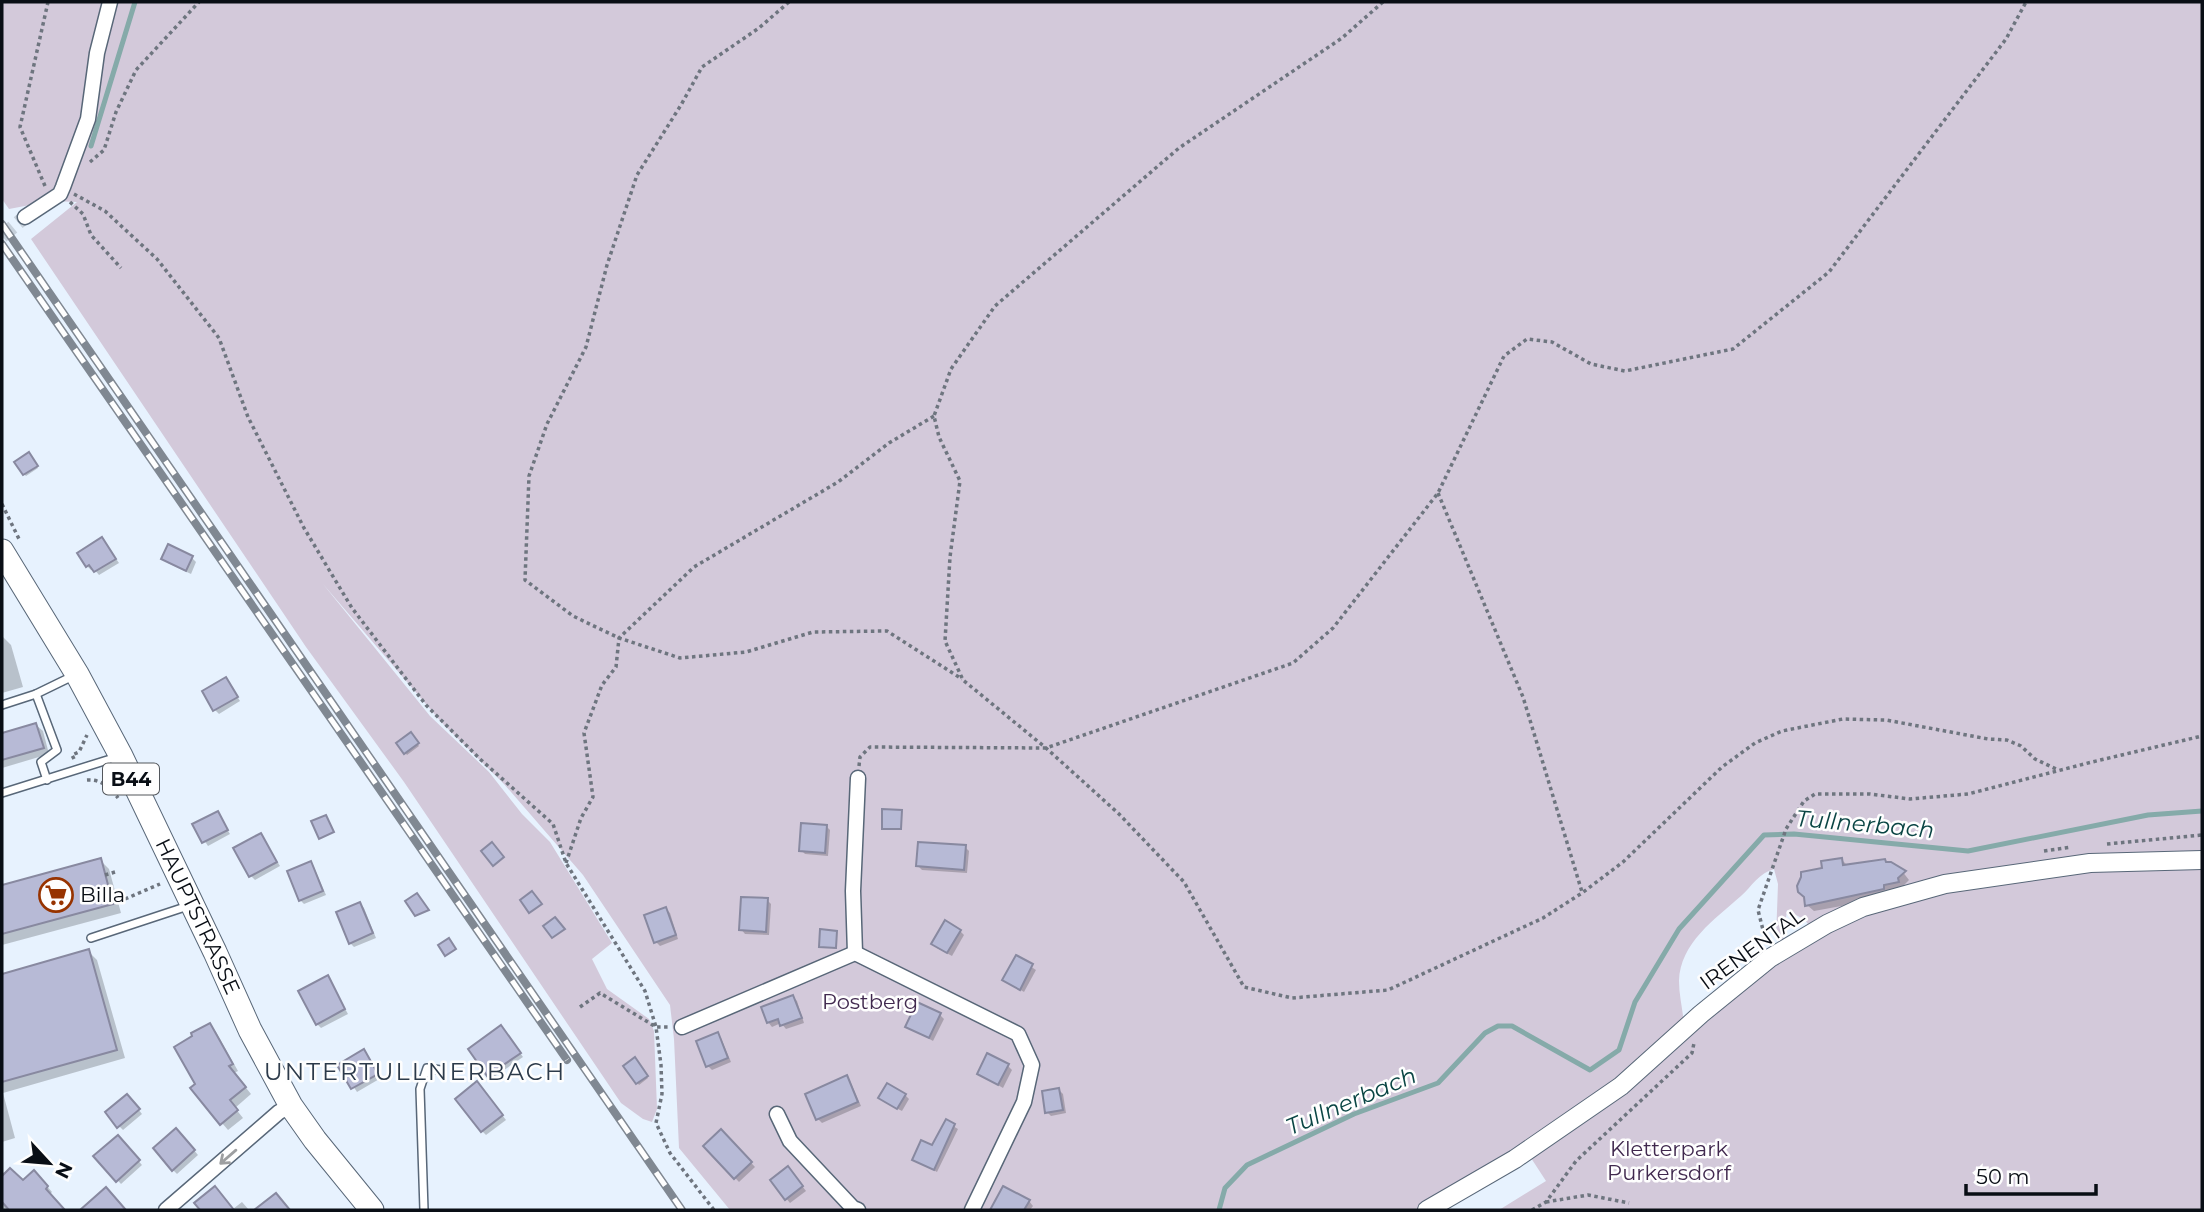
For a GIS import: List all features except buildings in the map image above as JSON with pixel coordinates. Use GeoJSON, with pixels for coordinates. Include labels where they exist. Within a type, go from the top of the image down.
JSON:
{"type":"FeatureCollection","features":[{"type":"Feature","properties":{"kind":"main road","name":"HAUPTSTRASSE"},"geometry":{"type":"LineString","coordinates":[[2,551],[77,674],[121,756],[250,1030],[292,1106],[315,1140],[372,1210]]}},
{"type":"Feature","properties":{"kind":"street"},"geometry":{"type":"LineString","coordinates":[[25,216],[58,194],[89,119],[97,53],[110,2]]}},
{"type":"Feature","properties":{"kind":"street"},"geometry":{"type":"LineString","coordinates":[[855,953],[853,891],[858,778]]}},
{"type":"Feature","properties":{"kind":"street","name":"IRENENTAL"},"geometry":{"type":"LineString","coordinates":[[1427,1210],[1515,1159],[1621,1086],[1701,1014],[1770,958],[1827,924],[1863,907],[1945,884],[2090,863],[2202,860]]}},
{"type":"Feature","properties":{"kind":"street"},"geometry":{"type":"LineString","coordinates":[[682,1027],[855,953],[1018,1034],[1032,1065],[1024,1102],[972,1210]]}},
{"type":"Feature","properties":{"kind":"street"},"geometry":{"type":"LineString","coordinates":[[166,1210],[279,1112],[292,1106]]}},
{"type":"Feature","properties":{"kind":"street"},"geometry":{"type":"LineString","coordinates":[[777,1114],[790,1141],[853,1208],[858,1210]]}},
{"type":"Feature","properties":{"kind":"lane"},"geometry":{"type":"LineString","coordinates":[[2,705],[36,694],[77,674]]}},
{"type":"Feature","properties":{"kind":"lane"},"geometry":{"type":"LineString","coordinates":[[36,694],[57,750],[41,762],[47,780]]}},
{"type":"Feature","properties":{"kind":"lane"},"geometry":{"type":"LineString","coordinates":[[2,793],[121,756]]}},
{"type":"Feature","properties":{"kind":"lane"},"geometry":{"type":"LineString","coordinates":[[91,938],[192,904]]}},
{"type":"Feature","properties":{"kind":"lane"},"geometry":{"type":"LineString","coordinates":[[424,1210],[420,1089],[427,1068],[441,1070]]}},
{"type":"Feature","properties":{"kind":"path"},"geometry":{"type":"LineString","coordinates":[[48,2],[20,127],[58,194],[83,214],[91,235],[121,268]]}},
{"type":"Feature","properties":{"kind":"path"},"geometry":{"type":"LineString","coordinates":[[58,194],[104,149],[116,112],[136,69],[199,2]]}},
{"type":"Feature","properties":{"kind":"path"},"geometry":{"type":"LineString","coordinates":[[789,2],[759,28],[702,67],[637,175],[607,265],[586,348],[547,424],[529,477],[525,580],[573,616],[619,638],[680,658],[746,652],[813,632],[887,631],[963,680],[1119,814],[1184,882],[1244,987],[1292,998],[1388,990],[1544,918],[1623,862],[1722,767],[1755,743],[1791,729],[1843,719],[1886,720],[2007,740],[2021,746],[2035,759],[2058,770]]}},
{"type":"Feature","properties":{"kind":"path"},"geometry":{"type":"LineString","coordinates":[[963,680],[945,641],[950,557],[960,481],[939,438],[934,416],[951,369],[995,306],[1180,148],[1342,38],[1383,2]]}},
{"type":"Feature","properties":{"kind":"path"},"geometry":{"type":"LineString","coordinates":[[858,778],[860,757],[870,747],[1045,748],[1293,663],[1333,628],[1438,493],[1504,356],[1527,340],[1552,342],[1591,364],[1625,371],[1733,349],[1829,272],[2006,40],[2026,2]]}},
{"type":"Feature","properties":{"kind":"path"},"geometry":{"type":"LineString","coordinates":[[82,198],[105,211],[157,259],[219,338],[248,417],[304,528],[352,608],[426,705],[553,824],[566,863],[645,991],[656,1027],[662,1094],[656,1123],[670,1153],[714,1210]]}},
{"type":"Feature","properties":{"kind":"path"},"geometry":{"type":"LineString","coordinates":[[566,863],[581,818],[593,797],[584,733],[602,685],[616,667],[619,638],[694,567],[838,482],[888,443],[934,416]]}},
{"type":"Feature","properties":{"kind":"path"},"geometry":{"type":"LineString","coordinates":[[1438,493],[1523,697],[1582,893]]}},
{"type":"Feature","properties":{"kind":"path"},"geometry":{"type":"LineString","coordinates":[[1770,958],[1758,910],[1786,829],[1804,801],[1815,794],[1870,794],[1910,799],[1968,794],[2202,736]]}},
{"type":"Feature","properties":{"kind":"path"},"geometry":{"type":"LineString","coordinates":[[105,875],[115,872]]}},
{"type":"Feature","properties":{"kind":"path"},"geometry":{"type":"LineString","coordinates":[[125,899],[165,882]]}},
{"type":"Feature","properties":{"kind":"path"},"geometry":{"type":"LineString","coordinates":[[580,1007],[600,993],[656,1027],[682,1027]]}},
{"type":"Feature","properties":{"kind":"path"},"geometry":{"type":"LineString","coordinates":[[1546,1202],[1576,1161],[1692,1053],[1701,1014]]}},
{"type":"Feature","properties":{"kind":"path"},"geometry":{"type":"LineString","coordinates":[[1532,1210],[1546,1202],[1588,1195],[1629,1203]]}},
{"type":"Feature","properties":{"kind":"green space"},"geometry":{"type":"Polygon","coordinates":[[[2,2],[2202,2],[2202,1210],[1499,1210],[1546,1181],[1531,1158],[1443,1210],[730,1210],[679,1148],[670,1005],[583,875],[504,784],[443,724],[323,584],[430,716],[489,772],[522,814],[550,842],[612,943],[592,959],[607,989],[649,1019],[654,1031],[657,1109],[652,1122],[643,1119],[621,1103],[404,782],[306,647],[31,239],[77,202],[51,201],[9,209],[2,199],[2,2]],[[1774,869],[1764,874],[1692,943],[1685,955],[1679,981],[1684,1025],[1810,927],[1805,920],[1787,910],[1783,940],[1776,938],[1778,884],[1774,869]]]}},
{"type":"Feature","properties":{"kind":"waterway"},"geometry":{"type":"LineString","coordinates":[[91,146],[135,2]]}},
{"type":"Feature","properties":{"kind":"waterway","name":"Tullnerbach"},"geometry":{"type":"LineString","coordinates":[[1219,1210],[1225,1188],[1247,1165],[1354,1114],[1438,1083],[1485,1033],[1498,1026],[1512,1026],[1590,1070],[1619,1050],[1635,1002],[1679,929],[1764,835],[1794,834],[1968,851],[2148,815],[2202,811]]}},
{"type":"Feature","properties":{"kind":"tunnel"},"geometry":{"type":"LineString","coordinates":[[2,236],[25,217]]}},
{"type":"Feature","properties":{"kind":"railway"},"geometry":{"type":"LineString","coordinates":[[2,224],[682,1210]]}},
{"type":"Feature","properties":{"kind":"railway"},"geometry":{"type":"LineString","coordinates":[[2,244],[567,1060]]}},
{"type":"Feature","properties":{"kind":"place","name":"Billa"},"geometry":{"type":"Point","coordinates":[56,895]}},
{"type":"Feature","properties":{"kind":"district","name":"UNTERTULLNERBACH"},"geometry":{"type":"Point","coordinates":[415,1072]}},
{"type":"Feature","properties":{"kind":"park label","name":"Postberg"},"geometry":{"type":"Point","coordinates":[870,1002]}},
{"type":"Feature","properties":{"kind":"park label","name":"Kletterpark Purkersdorf"},"geometry":{"type":"Point","coordinates":[1669,1161]}}]}
